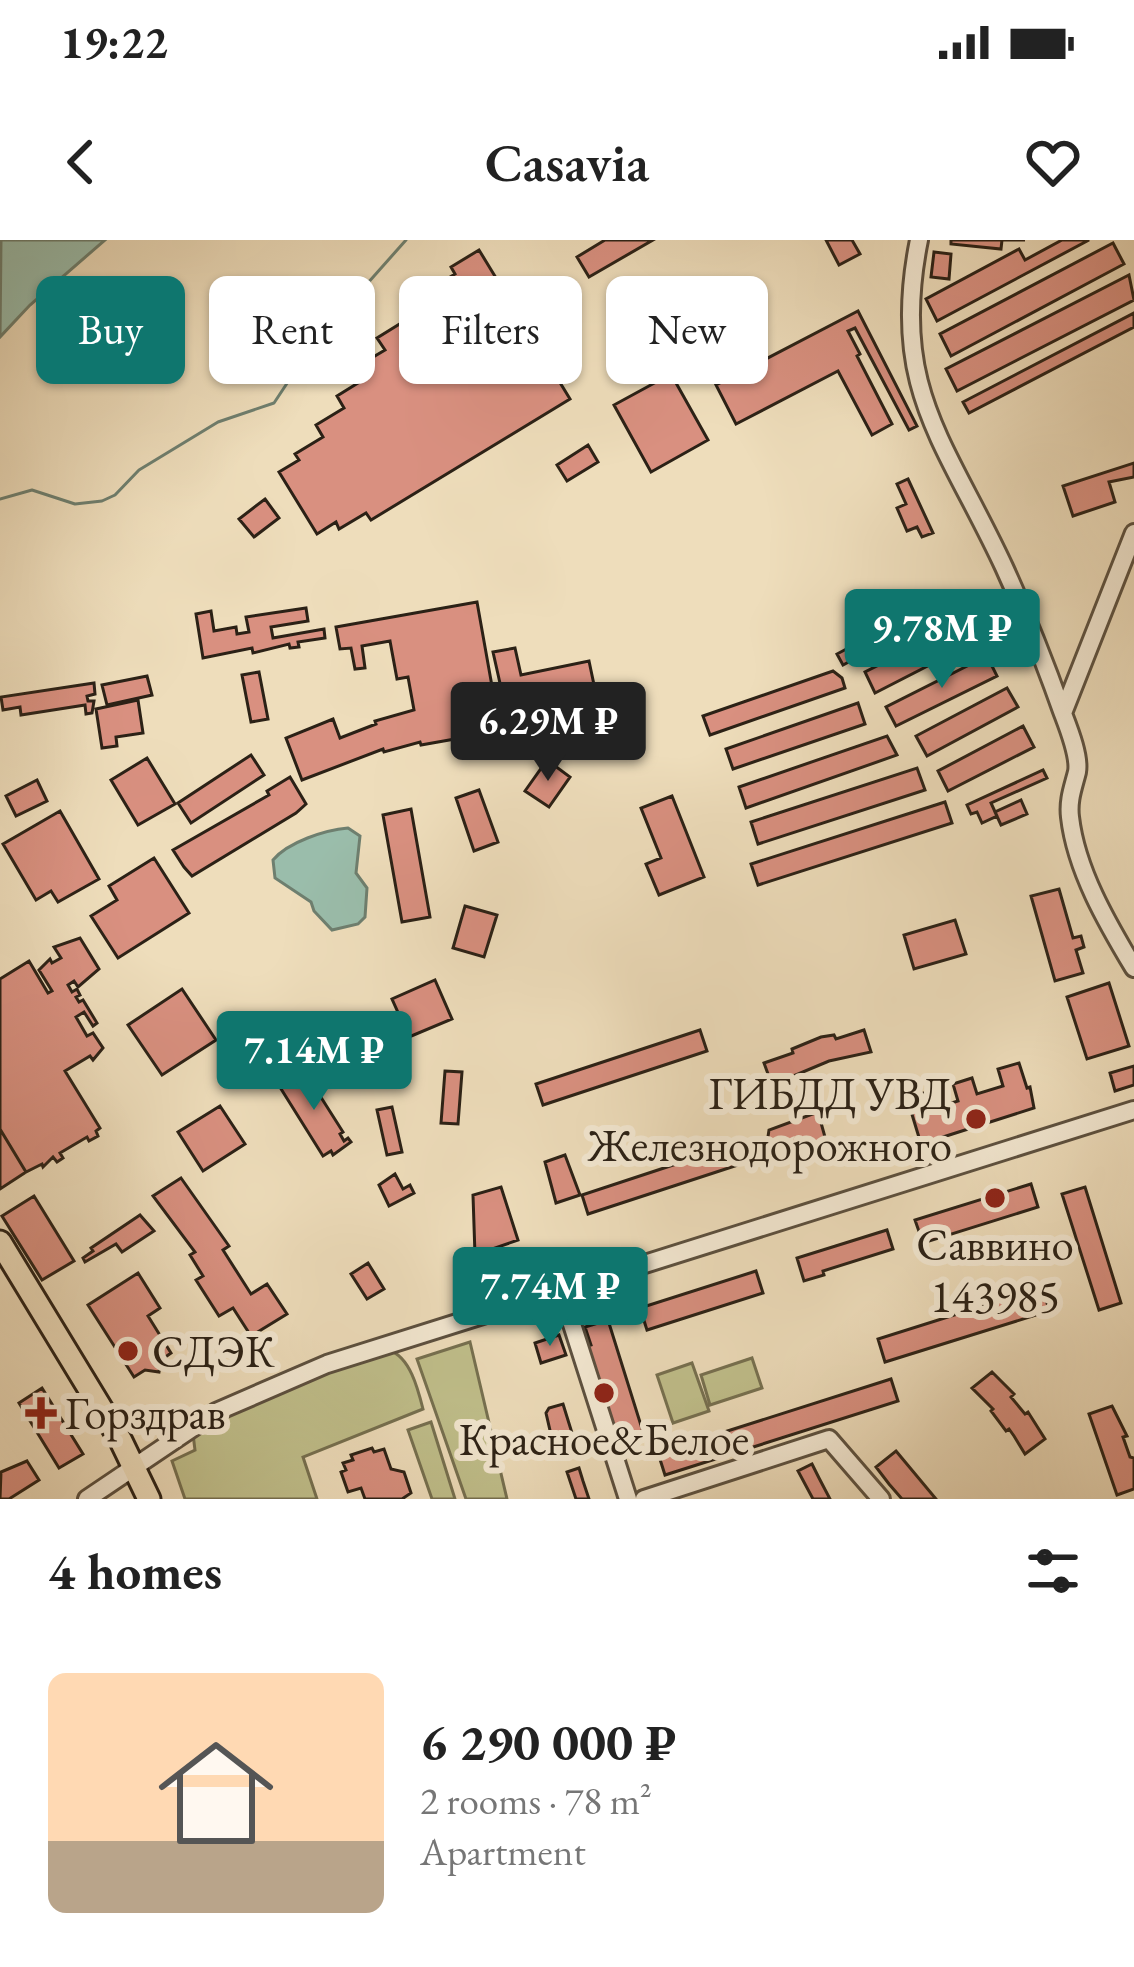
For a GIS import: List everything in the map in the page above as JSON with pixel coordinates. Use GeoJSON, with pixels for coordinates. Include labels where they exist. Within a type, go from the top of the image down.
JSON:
{"type":"FeatureCollection","features":[{"type":"Feature","properties":{"kind":"main road"},"geometry":{"type":"LineString","coordinates":[[0,1242],[134,1464],[149,1499]]}},
{"type":"Feature","properties":{"kind":"street"},"geometry":{"type":"LineString","coordinates":[[920,240],[909,335],[928,418],[1004,567],[1063,712],[1078,768],[1070,805],[1074,839],[1104,913],[1134,968]]}},
{"type":"Feature","properties":{"kind":"street"},"geometry":{"type":"LineString","coordinates":[[1063,712],[1134,533]]}},
{"type":"Feature","properties":{"kind":"street"},"geometry":{"type":"LineString","coordinates":[[87,1499],[216,1412],[316,1368],[1134,1110]]}},
{"type":"Feature","properties":{"kind":"street"},"geometry":{"type":"LineString","coordinates":[[562,1293],[628,1499]]}},
{"type":"Feature","properties":{"kind":"street"},"geometry":{"type":"LineString","coordinates":[[644,1499],[830,1439],[881,1499]]}},
{"type":"Feature","properties":{"kind":"shaded area"},"geometry":{"type":"Polygon","coordinates":[[[1,240],[105,240],[63,276],[36,276],[36,300],[0,337],[1,240]]]}},
{"type":"Feature","properties":{"kind":"shaded area"},"geometry":{"type":"Polygon","coordinates":[[[348,828],[360,836],[356,873],[367,888],[365,917],[358,924],[332,930],[311,902],[275,878],[273,860],[308,838],[348,828]]]}},
{"type":"Feature","properties":{"kind":"shaded area"},"geometry":{"type":"Polygon","coordinates":[[[470,1342],[507,1499],[466,1499],[417,1359],[470,1342]]]}},
{"type":"Feature","properties":{"kind":"shaded area"},"geometry":{"type":"Polygon","coordinates":[[[389,1350],[408,1366],[423,1409],[303,1457],[317,1499],[185,1499],[172,1461],[195,1450],[193,1434],[282,1388],[389,1350]]]}},
{"type":"Feature","properties":{"kind":"shaded area"},"geometry":{"type":"Polygon","coordinates":[[[752,1358],[762,1388],[710,1405],[701,1375],[752,1358]]]}},
{"type":"Feature","properties":{"kind":"shaded area"},"geometry":{"type":"Polygon","coordinates":[[[692,1363],[709,1411],[673,1423],[657,1375],[692,1363]]]}},
{"type":"Feature","properties":{"kind":"shaded area"},"geometry":{"type":"Polygon","coordinates":[[[431,1422],[455,1499],[432,1499],[408,1430],[431,1422]]]}},
{"type":"Feature","properties":{"kind":"building"},"geometry":{"type":"Polygon","coordinates":[[[605,240],[653,240],[589,277],[577,257],[605,240]]]}},
{"type":"Feature","properties":{"kind":"building"},"geometry":{"type":"Polygon","coordinates":[[[826,240],[852,240],[860,254],[839,265],[826,240]]]}},
{"type":"Feature","properties":{"kind":"building"},"geometry":{"type":"Polygon","coordinates":[[[951,240],[1002,240],[1001,249],[951,244],[951,240]]]}},
{"type":"Feature","properties":{"kind":"building"},"geometry":{"type":"Polygon","coordinates":[[[1062,240],[1089,240],[937,321],[926,299],[1019,249],[1025,260],[1062,240]]]}},
{"type":"Feature","properties":{"kind":"building"},"geometry":{"type":"Polygon","coordinates":[[[1113,243],[1124,264],[951,356],[940,334],[1113,243]]]}},
{"type":"Feature","properties":{"kind":"building"},"geometry":{"type":"Polygon","coordinates":[[[479,250],[495,276],[452,276],[451,267],[479,250]]]}},
{"type":"Feature","properties":{"kind":"building"},"geometry":{"type":"Polygon","coordinates":[[[934,252],[951,254],[949,279],[931,277],[934,252]]]}},
{"type":"Feature","properties":{"kind":"building"},"geometry":{"type":"Polygon","coordinates":[[[1129,275],[1134,300],[957,391],[946,369],[1129,275]]]}},
{"type":"Feature","properties":{"kind":"building"},"geometry":{"type":"Polygon","coordinates":[[[858,311],[917,426],[909,430],[855,328],[848,331],[857,356],[892,424],[872,435],[838,371],[736,424],[716,385],[768,384],[768,358],[858,311]]]}},
{"type":"Feature","properties":{"kind":"building"},"geometry":{"type":"Polygon","coordinates":[[[1134,313],[1134,327],[969,413],[963,402],[1134,313]]]}},
{"type":"Feature","properties":{"kind":"building"},"geometry":{"type":"Polygon","coordinates":[[[399,324],[399,384],[561,384],[570,399],[371,520],[366,513],[339,529],[336,522],[317,534],[279,472],[299,460],[295,454],[323,437],[316,425],[344,408],[337,396],[356,384],[375,384],[375,356],[385,350],[377,338],[399,324]]]}},
{"type":"Feature","properties":{"kind":"building"},"geometry":{"type":"Polygon","coordinates":[[[653,384],[677,384],[708,440],[651,472],[614,405],[653,384]]]}},
{"type":"Feature","properties":{"kind":"building"},"geometry":{"type":"Polygon","coordinates":[[[588,445],[598,462],[567,481],[557,465],[588,445]]]}},
{"type":"Feature","properties":{"kind":"building"},"geometry":{"type":"Polygon","coordinates":[[[1134,463],[1134,477],[1109,482],[1115,502],[1073,516],[1063,486],[1134,463]]]}},
{"type":"Feature","properties":{"kind":"building"},"geometry":{"type":"Polygon","coordinates":[[[908,479],[933,533],[922,537],[917,527],[907,531],[897,508],[906,504],[897,484],[908,479]]]}},
{"type":"Feature","properties":{"kind":"building"},"geometry":{"type":"Polygon","coordinates":[[[265,499],[279,518],[254,537],[239,519],[265,499]]]}},
{"type":"Feature","properties":{"kind":"building"},"geometry":{"type":"Polygon","coordinates":[[[955,591],[961,602],[843,665],[837,654],[955,591]]]}},
{"type":"Feature","properties":{"kind":"building"},"geometry":{"type":"Polygon","coordinates":[[[477,602],[500,731],[383,749],[302,780],[286,738],[333,719],[340,738],[414,710],[408,677],[397,679],[390,641],[362,646],[365,668],[355,669],[351,648],[340,649],[336,627],[477,602]]]}},
{"type":"Feature","properties":{"kind":"building"},"geometry":{"type":"Polygon","coordinates":[[[306,608],[308,621],[271,627],[273,638],[324,629],[325,638],[298,642],[299,647],[289,644],[253,653],[252,648],[203,658],[196,614],[211,611],[214,631],[236,627],[237,634],[249,632],[246,617],[306,608]]]}},
{"type":"Feature","properties":{"kind":"building"},"geometry":{"type":"Polygon","coordinates":[[[970,619],[980,639],[875,693],[865,672],[970,619]]]}},
{"type":"Feature","properties":{"kind":"building"},"geometry":{"type":"Polygon","coordinates":[[[515,648],[521,675],[589,661],[597,699],[508,719],[493,652],[515,648]]]}},
{"type":"Feature","properties":{"kind":"building"},"geometry":{"type":"Polygon","coordinates":[[[987,656],[997,676],[896,726],[886,707],[987,656]]]}},
{"type":"Feature","properties":{"kind":"building"},"geometry":{"type":"Polygon","coordinates":[[[833,671],[845,688],[710,735],[703,716],[833,671]]]}},
{"type":"Feature","properties":{"kind":"building"},"geometry":{"type":"Polygon","coordinates":[[[259,672],[268,719],[251,722],[242,675],[259,672]]]}},
{"type":"Feature","properties":{"kind":"building"},"geometry":{"type":"Polygon","coordinates":[[[147,676],[152,695],[107,705],[102,685],[147,676]]]}},
{"type":"Feature","properties":{"kind":"building"},"geometry":{"type":"Polygon","coordinates":[[[94,683],[95,694],[87,696],[94,701],[92,713],[86,714],[85,705],[21,715],[20,707],[3,710],[1,697],[94,683]]]}},
{"type":"Feature","properties":{"kind":"building"},"geometry":{"type":"Polygon","coordinates":[[[1007,688],[1018,707],[927,756],[916,736],[1007,688]]]}},
{"type":"Feature","properties":{"kind":"building"},"geometry":{"type":"Polygon","coordinates":[[[138,700],[143,733],[116,737],[117,746],[102,748],[96,709],[138,700]]]}},
{"type":"Feature","properties":{"kind":"building"},"geometry":{"type":"Polygon","coordinates":[[[858,703],[865,724],[733,769],[726,749],[858,703]]]}},
{"type":"Feature","properties":{"kind":"building"},"geometry":{"type":"Polygon","coordinates":[[[1023,726],[1034,747],[948,791],[938,771],[1023,726]]]}},
{"type":"Feature","properties":{"kind":"building"},"geometry":{"type":"Polygon","coordinates":[[[887,736],[897,755],[746,808],[739,787],[887,736]]]}},
{"type":"Feature","properties":{"kind":"building"},"geometry":{"type":"Polygon","coordinates":[[[251,755],[264,775],[191,823],[178,803],[251,755]]]}},
{"type":"Feature","properties":{"kind":"building"},"geometry":{"type":"Polygon","coordinates":[[[147,758],[175,804],[138,825],[111,780],[147,758]]]}},
{"type":"Feature","properties":{"kind":"building"},"geometry":{"type":"Polygon","coordinates":[[[547,760],[570,777],[549,807],[525,791],[547,760]]]}},
{"type":"Feature","properties":{"kind":"building"},"geometry":{"type":"Polygon","coordinates":[[[917,768],[925,790],[758,844],[751,822],[917,768]]]}},
{"type":"Feature","properties":{"kind":"building"},"geometry":{"type":"Polygon","coordinates":[[[1043,770],[1047,778],[991,803],[997,816],[982,823],[977,812],[971,814],[967,805],[1043,770]]]}},
{"type":"Feature","properties":{"kind":"building"},"geometry":{"type":"Polygon","coordinates":[[[290,777],[306,804],[192,876],[173,850],[269,795],[267,791],[290,777]]]}},
{"type":"Feature","properties":{"kind":"building"},"geometry":{"type":"Polygon","coordinates":[[[37,780],[47,801],[16,816],[6,796],[37,780]]]}},
{"type":"Feature","properties":{"kind":"building"},"geometry":{"type":"Polygon","coordinates":[[[479,790],[498,842],[474,851],[456,798],[479,790]]]}},
{"type":"Feature","properties":{"kind":"building"},"geometry":{"type":"Polygon","coordinates":[[[672,796],[704,877],[659,895],[646,864],[661,858],[641,808],[672,796]]]}},
{"type":"Feature","properties":{"kind":"building"},"geometry":{"type":"Polygon","coordinates":[[[1021,800],[1027,814],[1001,825],[995,812],[1021,800]]]}},
{"type":"Feature","properties":{"kind":"building"},"geometry":{"type":"Polygon","coordinates":[[[945,802],[952,823],[758,885],[751,864],[945,802]]]}},
{"type":"Feature","properties":{"kind":"building"},"geometry":{"type":"Polygon","coordinates":[[[411,809],[430,917],[402,922],[383,815],[411,809]]]}},
{"type":"Feature","properties":{"kind":"building"},"geometry":{"type":"Polygon","coordinates":[[[60,811],[99,879],[58,902],[51,891],[36,900],[3,844],[60,811]]]}},
{"type":"Feature","properties":{"kind":"building"},"geometry":{"type":"Polygon","coordinates":[[[154,858],[189,913],[118,958],[91,916],[117,900],[109,886],[154,858]]]}},
{"type":"Feature","properties":{"kind":"building"},"geometry":{"type":"Polygon","coordinates":[[[1059,889],[1073,938],[1081,936],[1084,947],[1076,950],[1083,973],[1055,981],[1031,896],[1059,889]]]}},
{"type":"Feature","properties":{"kind":"building"},"geometry":{"type":"Polygon","coordinates":[[[465,906],[497,915],[484,957],[453,948],[465,906]]]}},
{"type":"Feature","properties":{"kind":"building"},"geometry":{"type":"Polygon","coordinates":[[[955,920],[966,954],[914,969],[904,935],[955,920]]]}},
{"type":"Feature","properties":{"kind":"building"},"geometry":{"type":"Polygon","coordinates":[[[80,938],[99,969],[78,987],[74,981],[68,985],[72,992],[77,989],[80,995],[76,997],[97,1023],[93,1026],[84,1012],[76,1017],[87,1036],[93,1033],[103,1048],[93,1060],[90,1056],[65,1071],[100,1128],[98,1136],[60,1153],[63,1158],[57,1162],[53,1157],[43,1167],[26,1172],[0,1129],[0,979],[29,961],[48,993],[52,991],[39,970],[50,959],[52,963],[61,958],[54,947],[80,938]]]}},
{"type":"Feature","properties":{"kind":"building"},"geometry":{"type":"Polygon","coordinates":[[[435,980],[452,1019],[409,1037],[392,999],[435,980]]]}},
{"type":"Feature","properties":{"kind":"building"},"geometry":{"type":"Polygon","coordinates":[[[1109,983],[1129,1046],[1087,1059],[1067,997],[1109,983]]]}},
{"type":"Feature","properties":{"kind":"building"},"geometry":{"type":"Polygon","coordinates":[[[182,989],[216,1040],[162,1075],[128,1025],[182,989]]]}},
{"type":"Feature","properties":{"kind":"building"},"geometry":{"type":"Polygon","coordinates":[[[379,1014],[386,1033],[365,1040],[359,1021],[379,1014]]]}},
{"type":"Feature","properties":{"kind":"building"},"geometry":{"type":"Polygon","coordinates":[[[700,1030],[707,1051],[543,1105],[536,1084],[700,1030]]]}},
{"type":"Feature","properties":{"kind":"building"},"geometry":{"type":"Polygon","coordinates":[[[864,1030],[871,1052],[829,1061],[772,1085],[764,1063],[821,1037],[834,1035],[836,1039],[864,1030]]]}},
{"type":"Feature","properties":{"kind":"building"},"geometry":{"type":"Polygon","coordinates":[[[374,1050],[377,1056],[384,1053],[388,1063],[355,1081],[347,1061],[374,1050]]]}},
{"type":"Feature","properties":{"kind":"building"},"geometry":{"type":"Polygon","coordinates":[[[1019,1063],[1034,1108],[921,1144],[907,1098],[927,1092],[933,1109],[958,1101],[953,1084],[972,1078],[977,1094],[1003,1086],[998,1069],[1019,1063]]]}},
{"type":"Feature","properties":{"kind":"building"},"geometry":{"type":"Polygon","coordinates":[[[1134,1066],[1134,1085],[1115,1091],[1110,1073],[1134,1066]]]}},
{"type":"Feature","properties":{"kind":"building"},"geometry":{"type":"Polygon","coordinates":[[[303,1069],[344,1141],[351,1142],[333,1155],[331,1151],[323,1156],[278,1084],[303,1069]]]}},
{"type":"Feature","properties":{"kind":"building"},"geometry":{"type":"Polygon","coordinates":[[[445,1071],[462,1072],[458,1124],[441,1123],[445,1071]]]}},
{"type":"Feature","properties":{"kind":"building"},"geometry":{"type":"Polygon","coordinates":[[[220,1106],[245,1144],[203,1171],[178,1132],[220,1106]]]}},
{"type":"Feature","properties":{"kind":"building"},"geometry":{"type":"Polygon","coordinates":[[[392,1107],[402,1152],[387,1155],[377,1110],[392,1107]]]}},
{"type":"Feature","properties":{"kind":"building"},"geometry":{"type":"Polygon","coordinates":[[[818,1112],[825,1137],[810,1152],[784,1155],[773,1141],[767,1143],[769,1130],[818,1112]]]}},
{"type":"Feature","properties":{"kind":"building"},"geometry":{"type":"Polygon","coordinates":[[[0,1129],[26,1172],[0,1189],[0,1129]]]}},
{"type":"Feature","properties":{"kind":"building"},"geometry":{"type":"Polygon","coordinates":[[[740,1143],[747,1162],[588,1214],[582,1195],[740,1143]]]}},
{"type":"Feature","properties":{"kind":"building"},"geometry":{"type":"Polygon","coordinates":[[[565,1155],[580,1195],[556,1203],[545,1162],[565,1155]]]}},
{"type":"Feature","properties":{"kind":"building"},"geometry":{"type":"Polygon","coordinates":[[[395,1174],[403,1189],[410,1185],[414,1193],[389,1206],[379,1185],[395,1174]]]}},
{"type":"Feature","properties":{"kind":"building"},"geometry":{"type":"Polygon","coordinates":[[[181,1178],[229,1246],[223,1250],[251,1294],[267,1284],[287,1314],[251,1336],[233,1308],[219,1316],[196,1280],[203,1276],[190,1255],[195,1252],[153,1196],[181,1178]]]}},
{"type":"Feature","properties":{"kind":"building"},"geometry":{"type":"Polygon","coordinates":[[[1031,1184],[1038,1207],[923,1243],[915,1220],[1031,1184]]]}},
{"type":"Feature","properties":{"kind":"building"},"geometry":{"type":"Polygon","coordinates":[[[501,1187],[518,1240],[475,1255],[473,1195],[501,1187]]]}},
{"type":"Feature","properties":{"kind":"building"},"geometry":{"type":"Polygon","coordinates":[[[1085,1187],[1121,1303],[1099,1310],[1062,1194],[1085,1187]]]}},
{"type":"Feature","properties":{"kind":"building"},"geometry":{"type":"Polygon","coordinates":[[[34,1196],[74,1261],[42,1280],[2,1216],[34,1196]]]}},
{"type":"Feature","properties":{"kind":"building"},"geometry":{"type":"Polygon","coordinates":[[[140,1215],[154,1231],[122,1252],[116,1244],[85,1262],[91,1248],[140,1215]]]}},
{"type":"Feature","properties":{"kind":"building"},"geometry":{"type":"Polygon","coordinates":[[[887,1230],[893,1249],[804,1281],[797,1258],[887,1230]]]}},
{"type":"Feature","properties":{"kind":"building"},"geometry":{"type":"Polygon","coordinates":[[[368,1263],[384,1289],[367,1299],[351,1274],[368,1263]]]}},
{"type":"Feature","properties":{"kind":"building"},"geometry":{"type":"Polygon","coordinates":[[[756,1271],[763,1293],[647,1330],[640,1308],[756,1271]]]}},
{"type":"Feature","properties":{"kind":"building"},"geometry":{"type":"Polygon","coordinates":[[[138,1273],[160,1308],[148,1316],[171,1353],[161,1360],[159,1372],[145,1370],[134,1377],[88,1305],[138,1273]]]}},
{"type":"Feature","properties":{"kind":"building"},"geometry":{"type":"Polygon","coordinates":[[[1043,1287],[1049,1311],[885,1362],[878,1339],[1043,1287]]]}},
{"type":"Feature","properties":{"kind":"building"},"geometry":{"type":"Polygon","coordinates":[[[608,1320],[644,1435],[621,1442],[587,1346],[591,1345],[585,1327],[608,1320]]]}},
{"type":"Feature","properties":{"kind":"building"},"geometry":{"type":"Polygon","coordinates":[[[559,1335],[566,1355],[541,1363],[535,1343],[559,1335]]]}},
{"type":"Feature","properties":{"kind":"building"},"geometry":{"type":"Polygon","coordinates":[[[992,1372],[1014,1394],[1011,1397],[1028,1412],[1045,1439],[1025,1454],[972,1388],[992,1372]]]}},
{"type":"Feature","properties":{"kind":"building"},"geometry":{"type":"Polygon","coordinates":[[[891,1379],[898,1401],[665,1475],[658,1453],[891,1379]]]}},
{"type":"Feature","properties":{"kind":"building"},"geometry":{"type":"Polygon","coordinates":[[[42,1388],[83,1454],[59,1468],[19,1403],[42,1388]]]}},
{"type":"Feature","properties":{"kind":"building"},"geometry":{"type":"Polygon","coordinates":[[[563,1404],[572,1433],[552,1439],[546,1413],[563,1404]]]}},
{"type":"Feature","properties":{"kind":"building"},"geometry":{"type":"Polygon","coordinates":[[[1112,1406],[1134,1458],[1134,1489],[1117,1495],[1089,1414],[1112,1406]]]}},
{"type":"Feature","properties":{"kind":"building"},"geometry":{"type":"Polygon","coordinates":[[[372,1448],[374,1452],[384,1449],[391,1469],[404,1472],[411,1493],[402,1499],[365,1499],[361,1488],[348,1492],[343,1463],[372,1448]]]}},
{"type":"Feature","properties":{"kind":"building"},"geometry":{"type":"Polygon","coordinates":[[[896,1451],[936,1499],[902,1499],[889,1484],[876,1467],[896,1451]]]}},
{"type":"Feature","properties":{"kind":"building"},"geometry":{"type":"Polygon","coordinates":[[[27,1461],[39,1480],[9,1499],[0,1499],[1,1472],[27,1461]]]}},
{"type":"Feature","properties":{"kind":"building"},"geometry":{"type":"Polygon","coordinates":[[[812,1464],[830,1499],[813,1499],[798,1471],[812,1464]]]}},
{"type":"Feature","properties":{"kind":"building"},"geometry":{"type":"Polygon","coordinates":[[[579,1468],[589,1499],[576,1499],[567,1472],[579,1468]]]}},
{"type":"Feature","properties":{"kind":"waterway"},"geometry":{"type":"LineString","coordinates":[[0,499],[32,490],[75,504],[102,501],[115,495],[139,470],[218,422],[274,403],[311,347],[406,240]]}},
{"type":"Feature","properties":{"kind":"place","name":"ГИБДД УВД Железнодорожного"},"geometry":{"type":"Point","coordinates":[976,1119]}},
{"type":"Feature","properties":{"kind":"place","name":"Саввино 143985"},"geometry":{"type":"Point","coordinates":[995,1198]}},
{"type":"Feature","properties":{"kind":"place","name":"СДЭК"},"geometry":{"type":"Point","coordinates":[128,1351]}},
{"type":"Feature","properties":{"kind":"place","name":"Красное&Белое"},"geometry":{"type":"Point","coordinates":[604,1393]}},
{"type":"Feature","properties":{"kind":"place","name":"Горздрав"},"geometry":{"type":"Point","coordinates":[41,1413]}}]}
